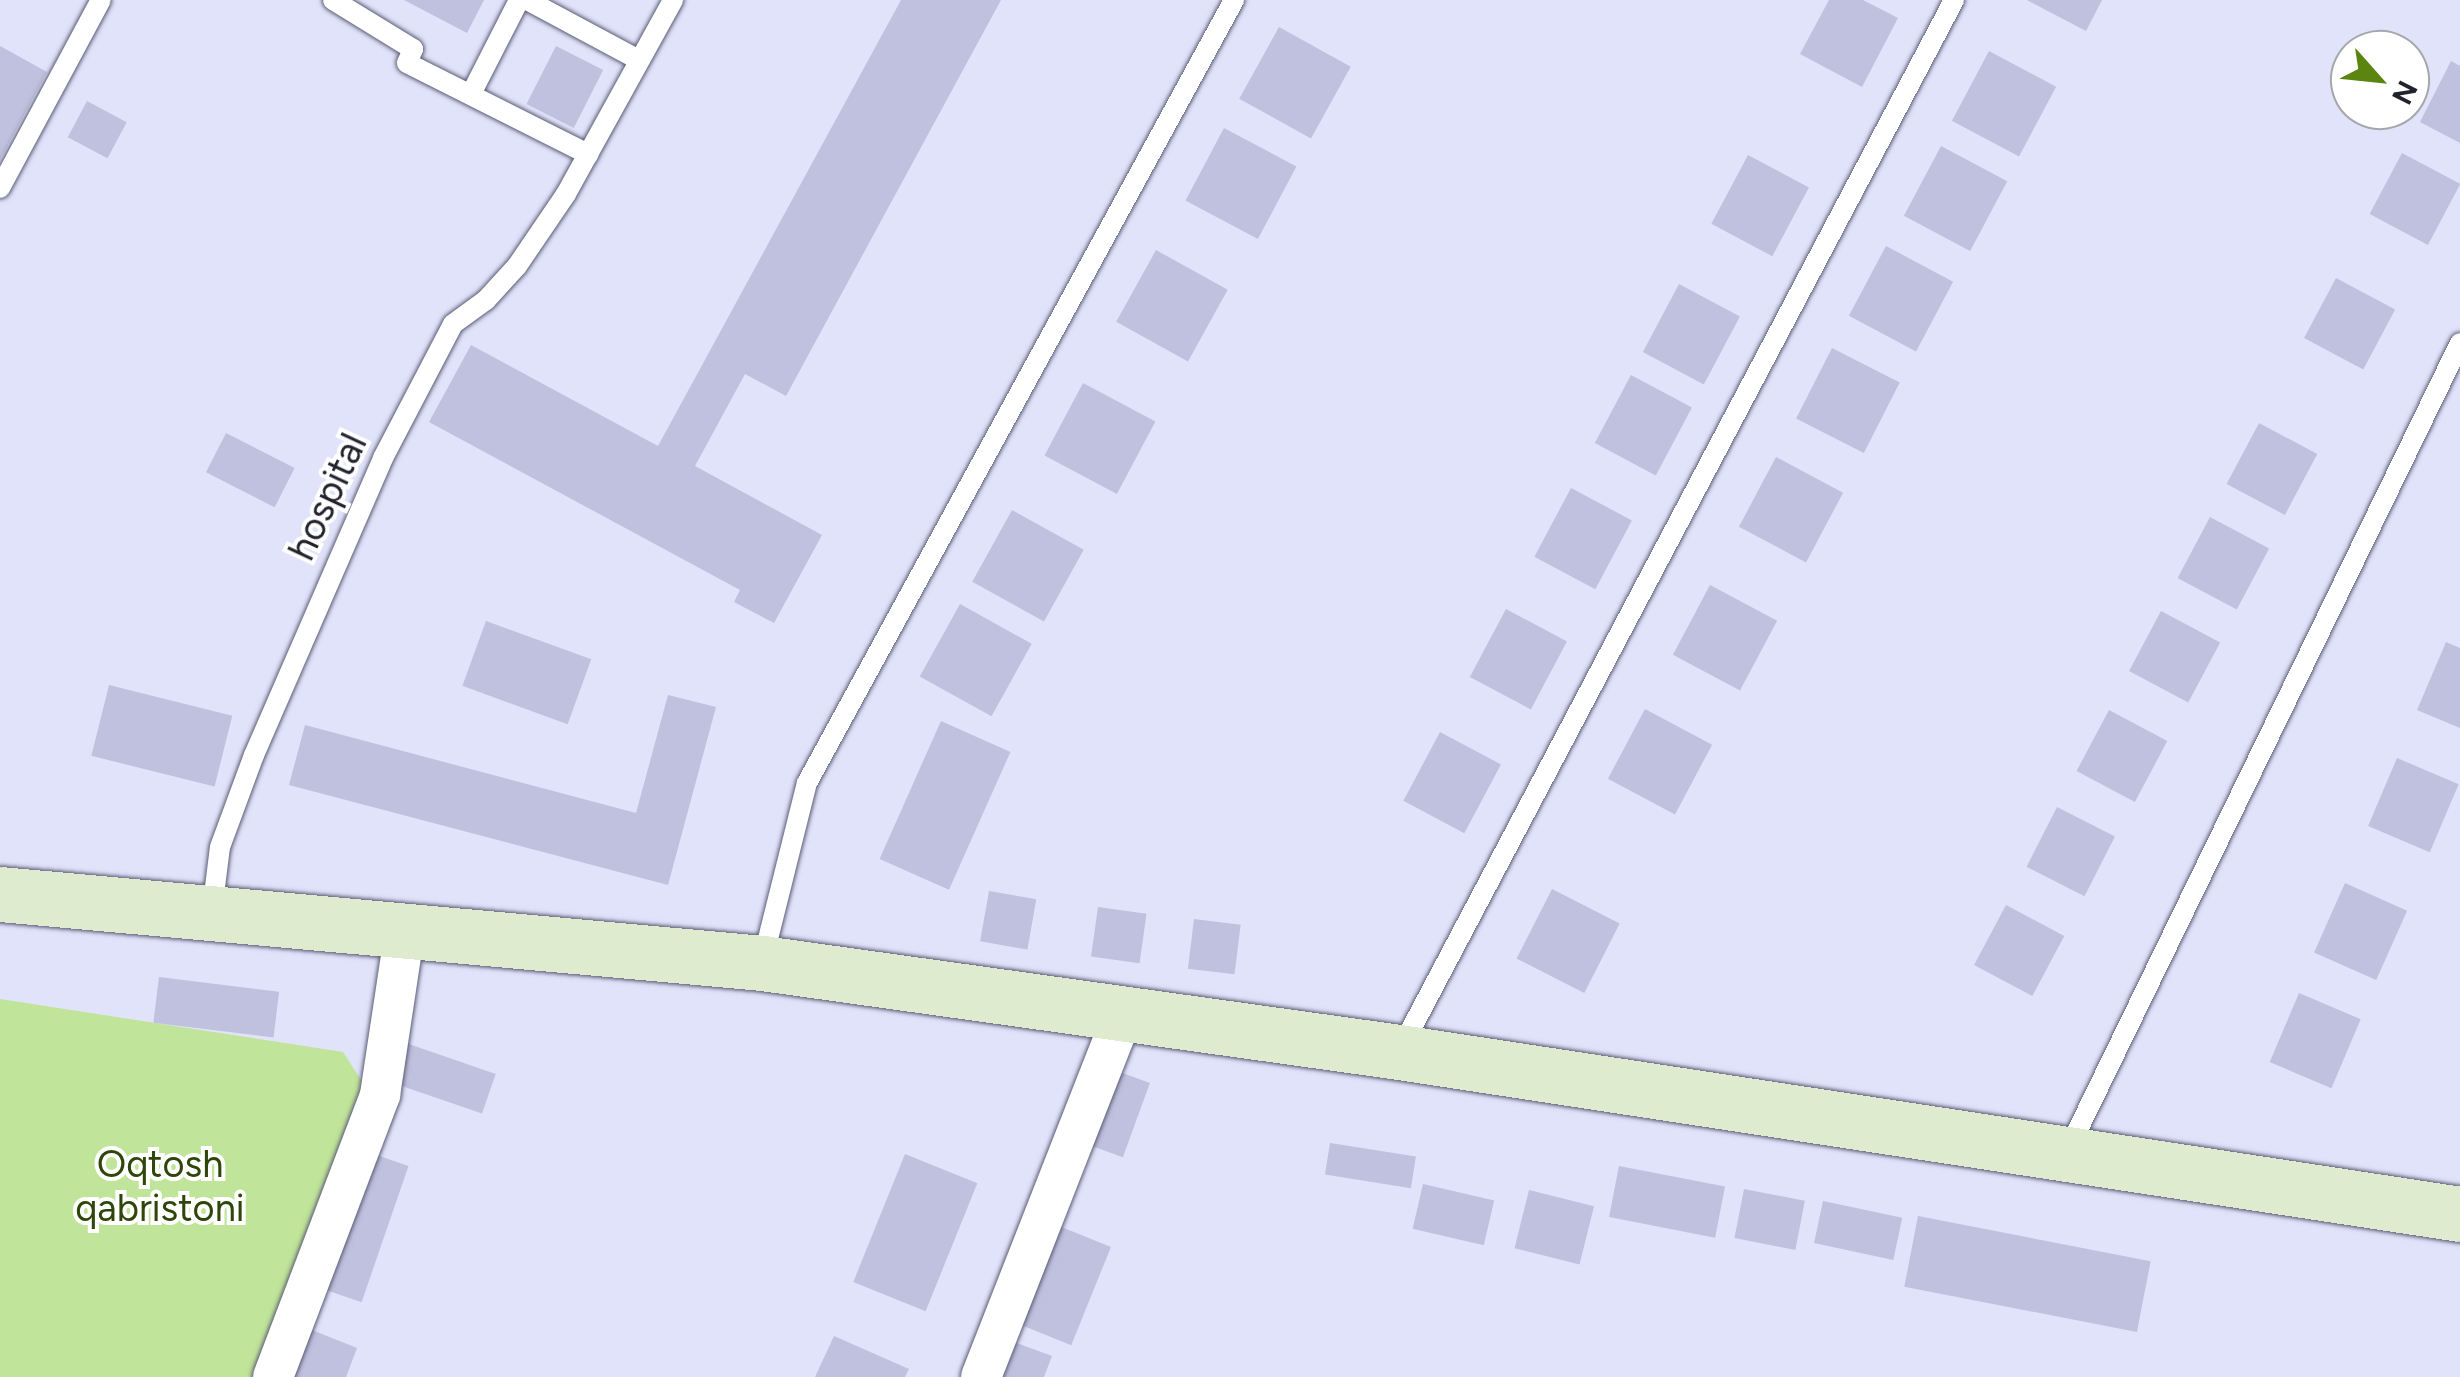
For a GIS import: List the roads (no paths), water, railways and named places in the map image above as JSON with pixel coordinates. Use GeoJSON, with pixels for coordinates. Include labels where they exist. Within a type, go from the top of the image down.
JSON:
{"type":"FeatureCollection","features":[{"type":"Feature","properties":{"kind":"street"},"geometry":{"type":"LineString","coordinates":[[0,894],[762,963],[1399,1052],[2460,1214]]}},
{"type":"Feature","properties":{"kind":"street"},"geometry":{"type":"LineString","coordinates":[[274,1377],[380,1095],[405,930]]}},
{"type":"Feature","properties":{"kind":"street"},"geometry":{"type":"LineString","coordinates":[[981,1377],[1122,1014]]}},
{"type":"Feature","properties":{"kind":"lane"},"geometry":{"type":"LineString","coordinates":[[0,188],[101,0]]}},
{"type":"Feature","properties":{"kind":"lane"},"geometry":{"type":"LineString","coordinates":[[333,0],[413,49],[408,63],[588,154]]}},
{"type":"Feature","properties":{"kind":"lane"},"geometry":{"type":"LineString","coordinates":[[471,94],[520,0]]}},
{"type":"Feature","properties":{"kind":"lane"},"geometry":{"type":"LineString","coordinates":[[527,0],[640,60]]}},
{"type":"Feature","properties":{"kind":"lane","name":"hospital"},"geometry":{"type":"LineString","coordinates":[[212,913],[220,847],[247,773],[383,458],[453,324],[486,300],[517,266],[588,154],[673,0]]}},
{"type":"Feature","properties":{"kind":"lane"},"geometry":{"type":"LineString","coordinates":[[762,963],[807,783],[1234,0]]}},
{"type":"Feature","properties":{"kind":"lane"},"geometry":{"type":"LineString","coordinates":[[1399,1052],[1954,0]]}},
{"type":"Feature","properties":{"kind":"lane"},"geometry":{"type":"LineString","coordinates":[[2065,1156],[2460,343]]}},
{"type":"Feature","properties":{"kind":"park label","name":"Oqtosh qabristoni"},"geometry":{"type":"Point","coordinates":[160,1187]}}]}
